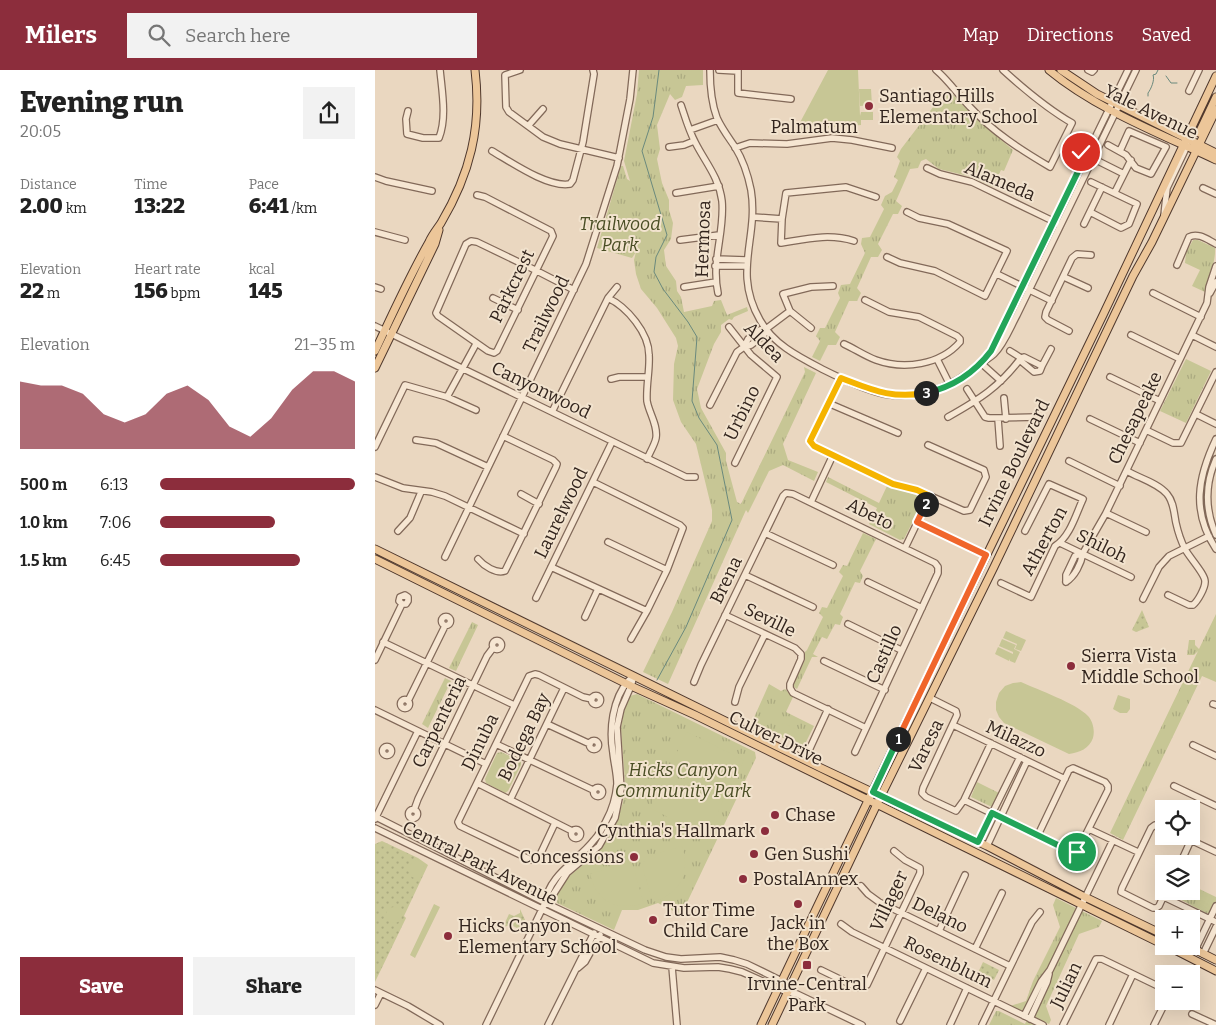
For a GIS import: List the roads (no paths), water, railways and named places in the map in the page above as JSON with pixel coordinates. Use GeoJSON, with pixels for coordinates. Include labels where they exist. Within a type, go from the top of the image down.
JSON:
{"type":"FeatureCollection","features":[{"type":"Feature","properties":{"kind":"main road"},"geometry":{"type":"LineString","coordinates":[[375,368],[388,333],[429,241],[441,222],[466,170],[477,123],[478,102],[475,70]]}},
{"type":"Feature","properties":{"kind":"main road","name":"Yale Avenue"},"geometry":{"type":"LineString","coordinates":[[1049,70],[1078,91],[1185,143],[1216,153]]}},
{"type":"Feature","properties":{"kind":"main road","name":"Yale Avenue"},"geometry":{"type":"LineString","coordinates":[[1061,70],[1114,107]]}},
{"type":"Feature","properties":{"kind":"main road","name":"Irvine Boulevard"},"geometry":{"type":"LineString","coordinates":[[761,1025],[1216,76]]}},
{"type":"Feature","properties":{"kind":"main road"},"geometry":{"type":"LineString","coordinates":[[1197,146],[1216,97]]}},
{"type":"Feature","properties":{"kind":"main road","name":"Irvine Boulevard"},"geometry":{"type":"LineString","coordinates":[[772,1025],[1133,276],[1216,110]]}},
{"type":"Feature","properties":{"kind":"main road","name":"Yale Avenue"},"geometry":{"type":"LineString","coordinates":[[1197,146],[1216,160]]}},
{"type":"Feature","properties":{"kind":"main road"},"geometry":{"type":"LineString","coordinates":[[375,351],[388,333]]}},
{"type":"Feature","properties":{"kind":"main road","name":"Culver Drive"},"geometry":{"type":"LineString","coordinates":[[375,549],[987,846],[1155,939]]}},
{"type":"Feature","properties":{"kind":"main road","name":"Culver Drive"},"geometry":{"type":"LineString","coordinates":[[375,559],[629,686],[695,715],[877,804],[1083,900],[1155,931]]}},
{"type":"Feature","properties":{"kind":"main road"},"geometry":{"type":"LineString","coordinates":[[1200,952],[1216,960]]}},
{"type":"Feature","properties":{"kind":"main road"},"geometry":{"type":"LineString","coordinates":[[1185,955],[1216,971]]}},
{"type":"Feature","properties":{"kind":"street"},"geometry":{"type":"LineString","coordinates":[[408,111],[406,119],[407,134],[423,138],[439,138],[443,101],[440,70]]}},
{"type":"Feature","properties":{"kind":"street"},"geometry":{"type":"LineString","coordinates":[[520,70],[505,75],[506,107],[509,112],[543,137],[619,158]]}},
{"type":"Feature","properties":{"kind":"street"},"geometry":{"type":"LineString","coordinates":[[492,151],[527,172],[546,180],[565,185],[570,184],[573,180],[581,149],[591,100],[593,70]]}},
{"type":"Feature","properties":{"kind":"street","name":"Trailwood"},"geometry":{"type":"LineString","coordinates":[[445,557],[575,290],[593,247],[619,158],[630,99],[633,70]]}},
{"type":"Feature","properties":{"kind":"street"},"geometry":{"type":"LineString","coordinates":[[710,70],[710,88],[718,120],[745,167],[750,187],[753,217],[746,263],[746,281],[749,296],[765,330],[791,353],[841,378],[883,394],[909,396],[950,385],[969,374],[994,354],[1002,343],[1093,159],[1128,70]]}},
{"type":"Feature","properties":{"kind":"street"},"geometry":{"type":"LineString","coordinates":[[719,70],[738,71],[738,93],[791,99]]}},
{"type":"Feature","properties":{"kind":"street"},"geometry":{"type":"LineString","coordinates":[[940,71],[971,108],[1002,137],[1050,167],[1072,123],[1052,112],[1003,70]]}},
{"type":"Feature","properties":{"kind":"street"},"geometry":{"type":"LineString","coordinates":[[1089,70],[1092,72],[1094,70]]}},
{"type":"Feature","properties":{"kind":"street"},"geometry":{"type":"LineString","coordinates":[[981,364],[991,351],[1086,155],[1136,70]]}},
{"type":"Feature","properties":{"kind":"street"},"geometry":{"type":"LineString","coordinates":[[1189,91],[1199,70]]}},
{"type":"Feature","properties":{"kind":"street","name":"Hermosa"},"geometry":{"type":"LineString","coordinates":[[681,105],[694,141],[715,174],[719,186],[722,213],[716,262],[718,293]]}},
{"type":"Feature","properties":{"kind":"street"},"geometry":{"type":"LineString","coordinates":[[528,126],[543,109]]}},
{"type":"Feature","properties":{"kind":"street"},"geometry":{"type":"LineString","coordinates":[[690,130],[718,120]]}},
{"type":"Feature","properties":{"kind":"street"},"geometry":{"type":"LineString","coordinates":[[1108,146],[1120,152],[1127,155],[1136,168],[1151,174],[1166,147],[1129,130],[1120,152]]}},
{"type":"Feature","properties":{"kind":"street","name":"Palmatum"},"geometry":{"type":"LineString","coordinates":[[735,148],[750,143],[787,144],[832,138],[892,148]]}},
{"type":"Feature","properties":{"kind":"street"},"geometry":{"type":"LineString","coordinates":[[669,147],[684,145],[694,141]]}},
{"type":"Feature","properties":{"kind":"street"},"geometry":{"type":"LineString","coordinates":[[1062,143],[1124,174]]}},
{"type":"Feature","properties":{"kind":"street"},"geometry":{"type":"LineString","coordinates":[[1163,219],[1167,188],[1185,143]]}},
{"type":"Feature","properties":{"kind":"street"},"geometry":{"type":"LineString","coordinates":[[1115,192],[1131,160]]}},
{"type":"Feature","properties":{"kind":"street","name":"Alameda"},"geometry":{"type":"LineString","coordinates":[[927,168],[940,174],[972,182],[1061,224]]}},
{"type":"Feature","properties":{"kind":"street"},"geometry":{"type":"LineString","coordinates":[[375,177],[432,191]]}},
{"type":"Feature","properties":{"kind":"street"},"geometry":{"type":"LineString","coordinates":[[1090,212],[1121,228],[1129,224],[1137,204],[1091,182]]}},
{"type":"Feature","properties":{"kind":"street"},"geometry":{"type":"LineString","coordinates":[[676,193],[719,186]]}},
{"type":"Feature","properties":{"kind":"street"},"geometry":{"type":"LineString","coordinates":[[854,241],[841,236],[829,236],[781,243],[786,193],[845,187],[875,197]]}},
{"type":"Feature","properties":{"kind":"street"},"geometry":{"type":"LineString","coordinates":[[1084,224],[1102,187]]}},
{"type":"Feature","properties":{"kind":"street"},"geometry":{"type":"LineString","coordinates":[[1203,188],[1216,194]]}},
{"type":"Feature","properties":{"kind":"street","name":"Parkcrest"},"geometry":{"type":"LineString","coordinates":[[476,344],[494,352],[499,348],[553,236],[551,231],[485,197],[477,195]]}},
{"type":"Feature","properties":{"kind":"street"},"geometry":{"type":"LineString","coordinates":[[887,257],[900,263],[935,271],[985,296],[997,274],[1007,251],[948,224],[919,218],[907,212]]}},
{"type":"Feature","properties":{"kind":"street"},"geometry":{"type":"LineString","coordinates":[[753,217],[782,219]]}},
{"type":"Feature","properties":{"kind":"street"},"geometry":{"type":"LineString","coordinates":[[375,232],[405,240]]}},
{"type":"Feature","properties":{"kind":"street"},"geometry":{"type":"LineString","coordinates":[[1177,265],[1189,237],[1193,234],[1216,244]]}},
{"type":"Feature","properties":{"kind":"street"},"geometry":{"type":"LineString","coordinates":[[680,240],[719,235]]}},
{"type":"Feature","properties":{"kind":"street"},"geometry":{"type":"LineString","coordinates":[[447,397],[476,344],[436,313],[466,244],[471,241],[575,290]]}},
{"type":"Feature","properties":{"kind":"street"},"geometry":{"type":"LineString","coordinates":[[1069,331],[1045,317],[1072,258],[1077,254],[1091,255]]}},
{"type":"Feature","properties":{"kind":"street"},"geometry":{"type":"LineString","coordinates":[[716,262],[746,263]]}},
{"type":"Feature","properties":{"kind":"street","name":"Chesapeake"},"geometry":{"type":"LineString","coordinates":[[1209,293],[1209,287],[1216,266]]}},
{"type":"Feature","properties":{"kind":"street"},"geometry":{"type":"LineString","coordinates":[[997,274],[1052,301]]}},
{"type":"Feature","properties":{"kind":"street"},"geometry":{"type":"LineString","coordinates":[[1064,277],[1088,288]]}},
{"type":"Feature","properties":{"kind":"street"},"geometry":{"type":"LineString","coordinates":[[684,287],[716,282]]}},
{"type":"Feature","properties":{"kind":"street","name":"Chesapeake"},"geometry":{"type":"LineString","coordinates":[[1083,553],[1075,556],[1066,575],[1066,582],[1072,578],[1083,553],[1127,471],[1201,317],[1209,293],[1216,282]]}},
{"type":"Feature","properties":{"kind":"street"},"geometry":{"type":"LineString","coordinates":[[811,328],[790,311],[783,294],[811,286],[833,286]]}},
{"type":"Feature","properties":{"kind":"street"},"geometry":{"type":"LineString","coordinates":[[552,412],[608,298],[617,287]]}},
{"type":"Feature","properties":{"kind":"street"},"geometry":{"type":"LineString","coordinates":[[1153,293],[1201,317]]}},
{"type":"Feature","properties":{"kind":"street"},"geometry":{"type":"LineString","coordinates":[[1209,293],[1216,296]]}},
{"type":"Feature","properties":{"kind":"street"},"geometry":{"type":"LineString","coordinates":[[493,298],[518,310]]}},
{"type":"Feature","properties":{"kind":"street"},"geometry":{"type":"LineString","coordinates":[[608,298],[617,303],[634,320],[648,342],[647,401],[656,429],[656,438],[647,459]]}},
{"type":"Feature","properties":{"kind":"street"},"geometry":{"type":"LineString","coordinates":[[844,344],[876,360],[910,365],[937,359],[958,344],[960,339],[919,317],[889,312],[865,300]]}},
{"type":"Feature","properties":{"kind":"street"},"geometry":{"type":"LineString","coordinates":[[710,405],[737,352],[744,347],[748,339],[761,330],[765,330],[790,311]]}},
{"type":"Feature","properties":{"kind":"street","name":"Canyonwood"},"geometry":{"type":"LineString","coordinates":[[375,326],[685,477],[695,477]]}},
{"type":"Feature","properties":{"kind":"street","name":"Aldea"},"geometry":{"type":"LineString","coordinates":[[729,327],[751,356],[777,377]]}},
{"type":"Feature","properties":{"kind":"street"},"geometry":{"type":"LineString","coordinates":[[1131,335],[1181,359]]}},
{"type":"Feature","properties":{"kind":"street"},"geometry":{"type":"LineString","coordinates":[[1192,335],[1216,348]]}},
{"type":"Feature","properties":{"kind":"street"},"geometry":{"type":"LineString","coordinates":[[1021,358],[1022,362],[1034,372],[1040,371],[1051,349]]}},
{"type":"Feature","properties":{"kind":"street"},"geometry":{"type":"LineString","coordinates":[[1010,351],[1021,358],[1024,357],[1043,366]]}},
{"type":"Feature","properties":{"kind":"street"},"geometry":{"type":"LineString","coordinates":[[948,417],[975,402],[1001,382],[1021,358]]}},
{"type":"Feature","properties":{"kind":"street"},"geometry":{"type":"LineString","coordinates":[[937,359],[950,385]]}},
{"type":"Feature","properties":{"kind":"street"},"geometry":{"type":"LineString","coordinates":[[981,364],[1001,382]]}},
{"type":"Feature","properties":{"kind":"street"},"geometry":{"type":"LineString","coordinates":[[1146,430],[1173,443],[1179,443],[1183,440],[1216,372]]}},
{"type":"Feature","properties":{"kind":"street"},"geometry":{"type":"LineString","coordinates":[[611,379],[619,377],[648,377]]}},
{"type":"Feature","properties":{"kind":"street","name":"Urbino"},"geometry":{"type":"LineString","coordinates":[[735,463],[777,377]]}},
{"type":"Feature","properties":{"kind":"street"},"geometry":{"type":"LineString","coordinates":[[1110,377],[1160,401]]}},
{"type":"Feature","properties":{"kind":"street"},"geometry":{"type":"LineString","coordinates":[[841,378],[810,441],[814,446],[893,484],[917,490],[964,511],[970,510],[985,481],[986,474],[984,470],[928,445]]}},
{"type":"Feature","properties":{"kind":"street"},"geometry":{"type":"LineString","coordinates":[[375,447],[405,386],[447,397],[476,410]]}},
{"type":"Feature","properties":{"kind":"street"},"geometry":{"type":"LineString","coordinates":[[967,389],[985,417],[999,419],[1037,417]]}},
{"type":"Feature","properties":{"kind":"street"},"geometry":{"type":"LineString","coordinates":[[1005,398],[1006,419]]}},
{"type":"Feature","properties":{"kind":"street"},"geometry":{"type":"LineString","coordinates":[[828,403],[897,433]]}},
{"type":"Feature","properties":{"kind":"street"},"geometry":{"type":"LineString","coordinates":[[1196,414],[1216,424]]}},
{"type":"Feature","properties":{"kind":"street"},"geometry":{"type":"LineString","coordinates":[[999,419],[1000,446]]}},
{"type":"Feature","properties":{"kind":"street"},"geometry":{"type":"LineString","coordinates":[[1090,419],[1140,443]]}},
{"type":"Feature","properties":{"kind":"street"},"geometry":{"type":"LineString","coordinates":[[478,559],[497,572],[505,571],[556,467],[555,461],[503,436]]}},
{"type":"Feature","properties":{"kind":"street"},"geometry":{"type":"LineString","coordinates":[[416,440],[436,443],[489,467]]}},
{"type":"Feature","properties":{"kind":"street"},"geometry":{"type":"LineString","coordinates":[[1216,440],[1203,468],[1200,490],[1203,519],[1216,549]]}},
{"type":"Feature","properties":{"kind":"street","name":"Laurelwood"},"geometry":{"type":"LineString","coordinates":[[536,598],[612,442]]}},
{"type":"Feature","properties":{"kind":"street"},"geometry":{"type":"LineString","coordinates":[[811,502],[833,455]]}},
{"type":"Feature","properties":{"kind":"street"},"geometry":{"type":"LineString","coordinates":[[1215,533],[1209,511],[1207,489],[1216,459]]}},
{"type":"Feature","properties":{"kind":"street"},"geometry":{"type":"LineString","coordinates":[[1069,461],[1119,486]]}},
{"type":"Feature","properties":{"kind":"street"},"geometry":{"type":"LineString","coordinates":[[1127,471],[1161,488],[1167,494],[1172,502],[1177,527],[1184,547],[1192,562],[1205,577],[1206,583],[1197,602],[1193,605],[1168,595]]}},
{"type":"Feature","properties":{"kind":"street"},"geometry":{"type":"LineString","coordinates":[[375,477],[403,488],[445,496],[524,534]]}},
{"type":"Feature","properties":{"kind":"street"},"geometry":{"type":"LineString","coordinates":[[593,482],[683,528],[667,570],[631,639]]}},
{"type":"Feature","properties":{"kind":"street","name":"Atherton"},"geometry":{"type":"LineString","coordinates":[[1001,583],[1031,597],[1055,546],[1061,543],[1066,535],[1083,499],[1049,484],[1025,532]]}},
{"type":"Feature","properties":{"kind":"street"},"geometry":{"type":"LineString","coordinates":[[398,531],[414,512],[421,492]]}},
{"type":"Feature","properties":{"kind":"street","name":"Abeto"},"geometry":{"type":"LineString","coordinates":[[786,493],[811,502],[935,563],[939,567]]}},
{"type":"Feature","properties":{"kind":"street","name":"Brena"},"geometry":{"type":"LineString","coordinates":[[694,682],[786,493]]}},
{"type":"Feature","properties":{"kind":"street"},"geometry":{"type":"LineString","coordinates":[[521,494],[539,504]]}},
{"type":"Feature","properties":{"kind":"street"},"geometry":{"type":"LineString","coordinates":[[905,548],[930,496]]}},
{"type":"Feature","properties":{"kind":"street"},"geometry":{"type":"LineString","coordinates":[[1106,513],[1146,532]]}},
{"type":"Feature","properties":{"kind":"street"},"geometry":{"type":"LineString","coordinates":[[917,522],[986,555]]}},
{"type":"Feature","properties":{"kind":"street"},"geometry":{"type":"LineString","coordinates":[[765,533],[833,565]]}},
{"type":"Feature","properties":{"kind":"street"},"geometry":{"type":"LineString","coordinates":[[1143,599],[1159,567],[1169,556],[1209,536]]}},
{"type":"Feature","properties":{"kind":"street"},"geometry":{"type":"LineString","coordinates":[[608,542],[667,570]]}},
{"type":"Feature","properties":{"kind":"street","name":"Shiloh"},"geometry":{"type":"LineString","coordinates":[[1061,543],[1131,577]]}},
{"type":"Feature","properties":{"kind":"street"},"geometry":{"type":"LineString","coordinates":[[551,567],[647,611]]}},
{"type":"Feature","properties":{"kind":"street","name":"Castillo"},"geometry":{"type":"LineString","coordinates":[[855,752],[885,690],[939,567]]}},
{"type":"Feature","properties":{"kind":"street"},"geometry":{"type":"LineString","coordinates":[[745,575],[813,607]]}},
{"type":"Feature","properties":{"kind":"street"},"geometry":{"type":"LineString","coordinates":[[868,582],[922,608]]}},
{"type":"Feature","properties":{"kind":"street"},"geometry":{"type":"LineString","coordinates":[[585,617],[598,589]]}},
{"type":"Feature","properties":{"kind":"street"},"geometry":{"type":"LineString","coordinates":[[375,660],[402,604]]}},
{"type":"Feature","properties":{"kind":"street","name":"Seville"},"geometry":{"type":"LineString","coordinates":[[725,615],[795,648],[801,654],[801,659],[790,684],[790,690],[828,710]]}},
{"type":"Feature","properties":{"kind":"street"},"geometry":{"type":"LineString","coordinates":[[848,624],[901,650]]}},
{"type":"Feature","properties":{"kind":"street"},"geometry":{"type":"LineString","coordinates":[[408,701],[428,664],[445,626]]}},
{"type":"Feature","properties":{"kind":"street"},"geometry":{"type":"LineString","coordinates":[[735,702],[739,687],[765,634]]}},
{"type":"Feature","properties":{"kind":"street"},"geometry":{"type":"LineString","coordinates":[[383,642],[514,705]]}},
{"type":"Feature","properties":{"kind":"street","name":"Carpenteria"},"geometry":{"type":"LineString","coordinates":[[414,810],[487,656],[493,648]]}},
{"type":"Feature","properties":{"kind":"street"},"geometry":{"type":"LineString","coordinates":[[824,662],[885,690]]}},
{"type":"Feature","properties":{"kind":"street","name":"Dinuba"},"geometry":{"type":"LineString","coordinates":[[555,823],[539,857],[531,860],[460,826],[459,819],[527,679],[531,675],[539,675],[564,688]]}},
{"type":"Feature","properties":{"kind":"street"},"geometry":{"type":"LineString","coordinates":[[485,1025],[545,903],[551,898],[567,873],[599,846],[610,829],[615,808],[617,782],[611,737],[612,721],[616,705],[634,676]]}},
{"type":"Feature","properties":{"kind":"street"},"geometry":{"type":"LineString","coordinates":[[564,688],[591,699]]}},
{"type":"Feature","properties":{"kind":"street","name":"Bodega Bay"},"geometry":{"type":"LineString","coordinates":[[510,800],[564,688]]}},
{"type":"Feature","properties":{"kind":"street","name":"Varesa"},"geometry":{"type":"LineString","coordinates":[[930,698],[956,711],[957,715],[922,793],[925,797],[956,811],[964,800]]}},
{"type":"Feature","properties":{"kind":"street"},"geometry":{"type":"LineString","coordinates":[[375,710],[486,764]]}},
{"type":"Feature","properties":{"kind":"street"},"geometry":{"type":"LineString","coordinates":[[805,759],[828,710],[867,728]]}},
{"type":"Feature","properties":{"kind":"street"},"geometry":{"type":"LineString","coordinates":[[547,724],[590,744]]}},
{"type":"Feature","properties":{"kind":"street","name":"Milazzo"},"geometry":{"type":"LineString","coordinates":[[953,725],[1065,779]]}},
{"type":"Feature","properties":{"kind":"street"},"geometry":{"type":"LineString","coordinates":[[375,818],[418,731]]}},
{"type":"Feature","properties":{"kind":"street"},"geometry":{"type":"LineString","coordinates":[[991,743],[964,800],[1072,852],[1077,852],[1108,790],[1108,786],[1105,782],[1073,768],[1069,770],[1038,835]]}},
{"type":"Feature","properties":{"kind":"street"},"geometry":{"type":"LineString","coordinates":[[496,744],[593,790]]}},
{"type":"Feature","properties":{"kind":"street"},"geometry":{"type":"LineString","coordinates":[[1193,745],[1216,756]]}},
{"type":"Feature","properties":{"kind":"street"},"geometry":{"type":"LineString","coordinates":[[375,750],[383,751]]}},
{"type":"Feature","properties":{"kind":"street"},"geometry":{"type":"LineString","coordinates":[[978,842],[1019,757]]}},
{"type":"Feature","properties":{"kind":"street"},"geometry":{"type":"LineString","coordinates":[[987,846],[1027,761]]}},
{"type":"Feature","properties":{"kind":"street"},"geometry":{"type":"LineString","coordinates":[[477,783],[572,831]]}},
{"type":"Feature","properties":{"kind":"street"},"geometry":{"type":"LineString","coordinates":[[1174,786],[1216,806]]}},
{"type":"Feature","properties":{"kind":"street","name":"Central Park Avenue"},"geometry":{"type":"LineString","coordinates":[[375,818],[397,827],[545,903],[645,950],[681,959],[720,957],[747,964],[781,981],[797,994],[862,1025]]}},
{"type":"Feature","properties":{"kind":"street"},"geometry":{"type":"LineString","coordinates":[[1155,826],[1138,852],[1121,892],[1139,902],[1156,908],[1161,900]]}},
{"type":"Feature","properties":{"kind":"street"},"geometry":{"type":"LineString","coordinates":[[392,837],[397,827]]}},
{"type":"Feature","properties":{"kind":"street","name":"Central Park Avenue"},"geometry":{"type":"LineString","coordinates":[[375,828],[653,963],[672,967],[718,966],[742,972],[778,988],[789,989]]}},
{"type":"Feature","properties":{"kind":"street"},"geometry":{"type":"LineString","coordinates":[[1089,829],[1138,852]]}},
{"type":"Feature","properties":{"kind":"street"},"geometry":{"type":"LineString","coordinates":[[1027,1017],[1041,982],[1050,970],[1113,840]]}},
{"type":"Feature","properties":{"kind":"street"},"geometry":{"type":"LineString","coordinates":[[1200,844],[1216,852]]}},
{"type":"Feature","properties":{"kind":"street","name":"Villager"},"geometry":{"type":"LineString","coordinates":[[821,970],[856,987],[867,985],[921,870],[916,864],[905,860],[894,851]]}},
{"type":"Feature","properties":{"kind":"street"},"geometry":{"type":"LineString","coordinates":[[939,931],[965,875]]}},
{"type":"Feature","properties":{"kind":"street","name":"Delano"},"geometry":{"type":"LineString","coordinates":[[861,886],[872,898],[1010,966]]}},
{"type":"Feature","properties":{"kind":"street"},"geometry":{"type":"LineString","coordinates":[[975,949],[1003,892]]}},
{"type":"Feature","properties":{"kind":"street"},"geometry":{"type":"LineString","coordinates":[[1176,900],[1213,921]]}},
{"type":"Feature","properties":{"kind":"street"},"geometry":{"type":"LineString","coordinates":[[1200,937],[1213,921],[1216,906]]}},
{"type":"Feature","properties":{"kind":"street"},"geometry":{"type":"LineString","coordinates":[[982,1025],[1032,922],[1040,912]]}},
{"type":"Feature","properties":{"kind":"street","name":"Rosenblum"},"geometry":{"type":"LineString","coordinates":[[841,924],[852,932],[1043,1025]]}},
{"type":"Feature","properties":{"kind":"street"},"geometry":{"type":"LineString","coordinates":[[1203,954],[1216,927]]}},
{"type":"Feature","properties":{"kind":"street"},"geometry":{"type":"LineString","coordinates":[[548,1025],[577,968],[585,962],[599,929]]}},
{"type":"Feature","properties":{"kind":"street","name":"Julian"},"geometry":{"type":"LineString","coordinates":[[1063,1025],[1096,959],[1102,958],[1133,974]]}},
{"type":"Feature","properties":{"kind":"street"},"geometry":{"type":"LineString","coordinates":[[672,967],[677,1025]]}},
{"type":"Feature","properties":{"kind":"street"},"geometry":{"type":"LineString","coordinates":[[900,1021],[926,968]]}},
{"type":"Feature","properties":{"kind":"street"},"geometry":{"type":"LineString","coordinates":[[1109,1025],[1133,974],[1155,985]]}},
{"type":"Feature","properties":{"kind":"street"},"geometry":{"type":"LineString","coordinates":[[950,1025],[967,988]]}},
{"type":"Feature","properties":{"kind":"street"},"geometry":{"type":"LineString","coordinates":[[375,1005],[378,991],[440,1025]]}},
{"type":"Feature","properties":{"kind":"street"},"geometry":{"type":"LineString","coordinates":[[1154,1025],[1162,1010]]}},
{"type":"Feature","properties":{"kind":"street"},"geometry":{"type":"LineString","coordinates":[[1192,1014],[1216,1025]]}},
{"type":"Feature","properties":{"kind":"waterway"},"geometry":{"type":"LineString","coordinates":[[657,680],[686,627],[732,520],[717,445],[699,418],[692,401],[697,337],[663,289],[654,272],[656,257],[667,235],[642,151],[653,117],[659,70]]}},
{"type":"Feature","properties":{"kind":"waterway"},"geometry":{"type":"LineString","coordinates":[[1148,96],[1153,82],[1153,75],[1158,70]]}},
{"type":"Feature","properties":{"kind":"waterway"},"geometry":{"type":"LineString","coordinates":[[1166,76],[1171,83],[1177,83]]}},
{"type":"Feature","properties":{"kind":"place","name":"Santiago Hills Elementary School"},"geometry":{"type":"Point","coordinates":[869,106]}},
{"type":"Feature","properties":{"kind":"place","name":"Sierra Vista Middle School"},"geometry":{"type":"Point","coordinates":[1071,666]}},
{"type":"Feature","properties":{"kind":"place","name":"Chase"},"geometry":{"type":"Point","coordinates":[775,815]}},
{"type":"Feature","properties":{"kind":"place","name":"Cynthia's Hallmark"},"geometry":{"type":"Point","coordinates":[765,831]}},
{"type":"Feature","properties":{"kind":"place","name":"Gen Sushi"},"geometry":{"type":"Point","coordinates":[754,854]}},
{"type":"Feature","properties":{"kind":"place","name":"Concessions"},"geometry":{"type":"Point","coordinates":[634,857]}},
{"type":"Feature","properties":{"kind":"place","name":"PostalAnnex"},"geometry":{"type":"Point","coordinates":[743,879]}},
{"type":"Feature","properties":{"kind":"place","name":"Jack in the Box"},"geometry":{"type":"Point","coordinates":[798,904]}},
{"type":"Feature","properties":{"kind":"place","name":"Tutor Time Child Care"},"geometry":{"type":"Point","coordinates":[653,920]}},
{"type":"Feature","properties":{"kind":"place","name":"Hicks Canyon Elementary School"},"geometry":{"type":"Point","coordinates":[448,936]}},
{"type":"Feature","properties":{"kind":"place","name":"Irvine-Central Park"},"geometry":{"type":"Point","coordinates":[807,965]}},
{"type":"Feature","properties":{"kind":"park label","name":"Trailwood Park"},"geometry":{"type":"Point","coordinates":[620,234]}},
{"type":"Feature","properties":{"kind":"park label","name":"Hicks Canyon Community Park"},"geometry":{"type":"Point","coordinates":[683,780]}}]}
